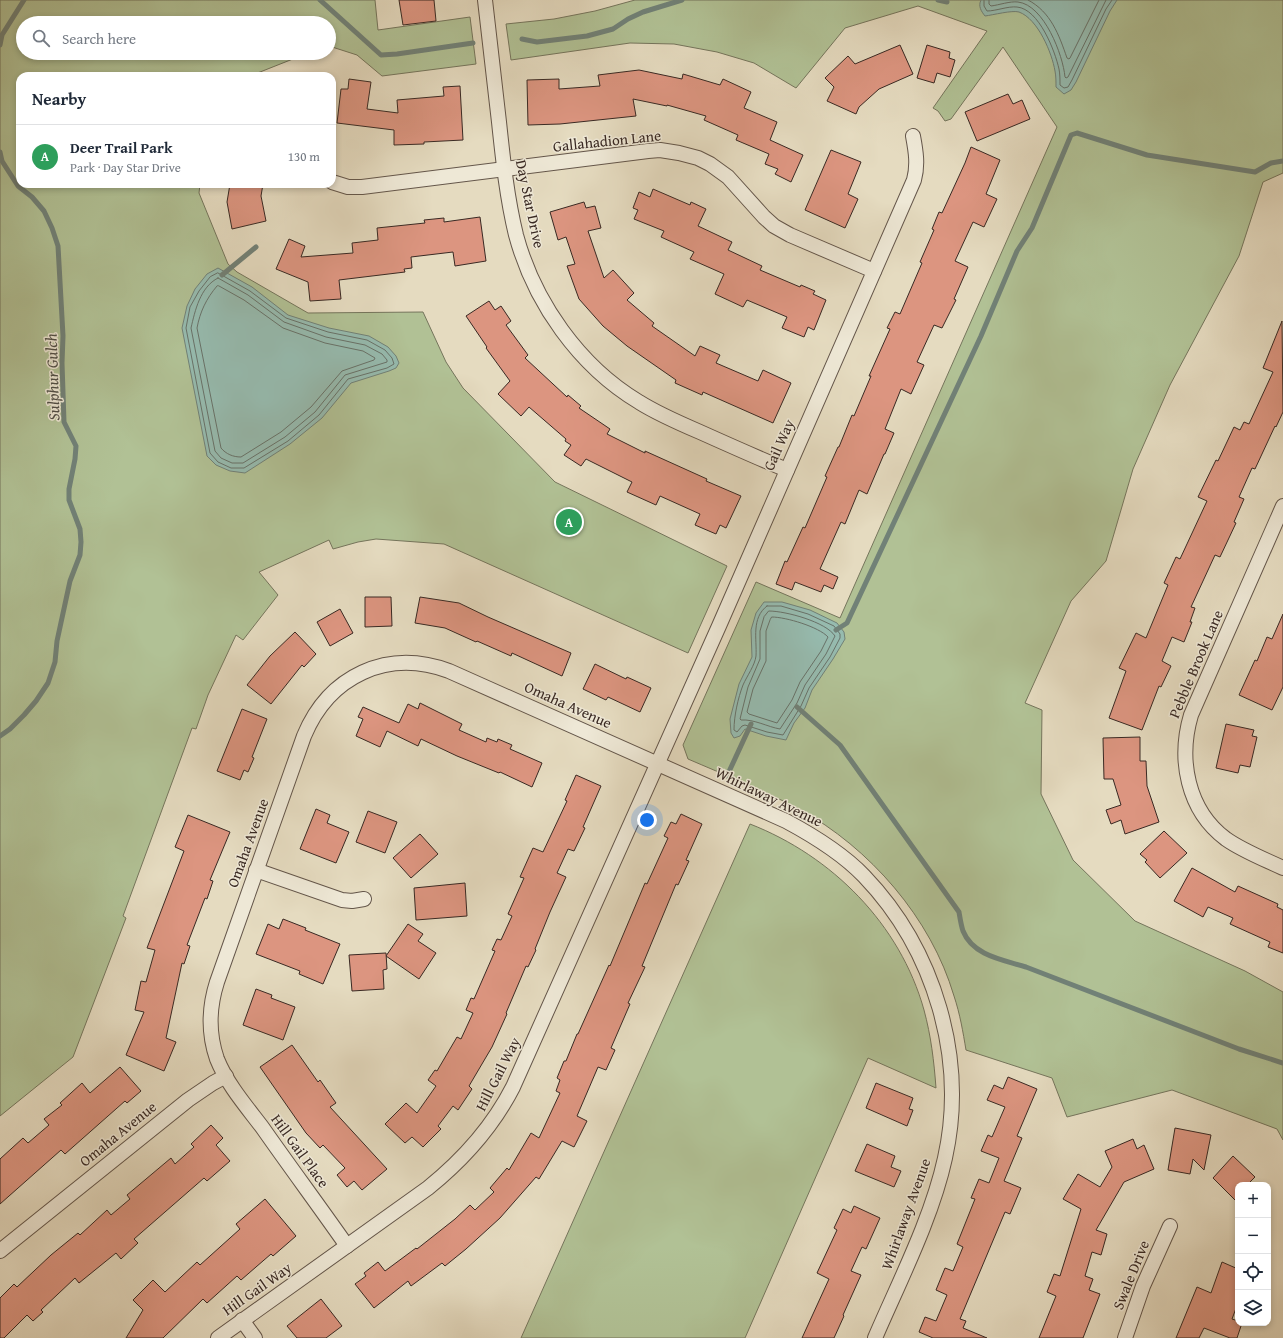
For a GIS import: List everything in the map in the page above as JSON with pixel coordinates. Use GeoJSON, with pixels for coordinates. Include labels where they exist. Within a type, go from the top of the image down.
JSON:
{"type":"FeatureCollection","features":[{"type":"Feature","properties":{"kind":"street","name":"Day Star Drive"},"geometry":{"type":"LineString","coordinates":[[485,0],[511,209],[517,235],[530,274],[549,309],[580,353],[613,383],[638,402],[666,417],[787,470]]}},
{"type":"Feature","properties":{"kind":"street","name":"Gail Way"},"geometry":{"type":"LineString","coordinates":[[657,764],[914,180],[917,164],[913,136]]}},
{"type":"Feature","properties":{"kind":"street","name":"Gallahadion Lane"},"geometry":{"type":"LineString","coordinates":[[336,183],[348,187],[362,188],[648,151],[667,151],[698,158],[718,169],[738,187],[764,217],[782,231],[874,272]]}},
{"type":"Feature","properties":{"kind":"street","name":"Pebble Brook Lane"},"geometry":{"type":"LineString","coordinates":[[1283,506],[1191,715],[1185,738],[1184,751],[1187,778],[1190,787],[1199,807],[1212,826],[1221,835],[1237,846],[1283,868]]}},
{"type":"Feature","properties":{"kind":"street","name":"Omaha Avenue"},"geometry":{"type":"LineString","coordinates":[[0,1251],[188,1100],[226,1076],[218,1060],[213,1044],[210,1026],[211,1007],[215,988],[304,736],[312,719],[324,701],[338,687],[355,676],[381,666],[409,663],[428,664],[438,667],[657,764]]}},
{"type":"Feature","properties":{"kind":"street","name":"Hill Gail Way"},"geometry":{"type":"LineString","coordinates":[[218,1338],[428,1188],[443,1176],[474,1146],[498,1114],[513,1087],[657,764]]}},
{"type":"Feature","properties":{"kind":"street","name":"Whirlaway Avenue"},"geometry":{"type":"LineString","coordinates":[[657,764],[786,821],[816,838],[834,851],[863,875],[895,914],[912,943],[933,986],[943,1018],[952,1072],[952,1102],[949,1139],[942,1171],[928,1212],[875,1338]]}},
{"type":"Feature","properties":{"kind":"street"},"geometry":{"type":"LineString","coordinates":[[256,870],[342,900],[364,900]]}},
{"type":"Feature","properties":{"kind":"street","name":"Hill Gail Place"},"geometry":{"type":"LineString","coordinates":[[226,1076],[347,1246]]}},
{"type":"Feature","properties":{"kind":"street","name":"Swale Drive"},"geometry":{"type":"LineString","coordinates":[[1125,1338],[1143,1286],[1170,1226]]}},
{"type":"Feature","properties":{"kind":"street"},"geometry":{"type":"LineString","coordinates":[[242,1320],[256,1338]]}},
{"type":"Feature","properties":{"kind":"green space"},"geometry":{"type":"Polygon","coordinates":[[[0,0],[375,0],[378,30],[470,17],[476,64],[382,76],[357,55],[336,48],[336,16],[16,16],[16,60],[290,60],[260,72],[16,72],[16,188],[200,188],[199,193],[228,264],[237,272],[308,313],[423,312],[446,362],[463,388],[555,482],[727,566],[688,653],[444,544],[376,539],[333,549],[329,540],[259,572],[278,595],[243,640],[236,635],[208,695],[196,729],[192,728],[123,916],[126,918],[73,1057],[0,1116],[0,0]]]}},
{"type":"Feature","properties":{"kind":"green space"},"geometry":{"type":"Polygon","coordinates":[[[635,0],[1283,0],[1283,173],[1263,182],[1239,256],[1170,385],[1133,469],[1106,561],[1071,601],[1025,703],[1042,710],[1041,794],[1073,860],[1135,921],[1245,971],[1283,992],[1283,1140],[1277,1129],[1172,1090],[1067,1117],[1052,1078],[966,1050],[960,1016],[954,996],[944,967],[930,939],[914,913],[873,865],[850,844],[825,825],[799,809],[758,789],[688,759],[683,745],[756,582],[840,618],[1057,127],[1003,47],[951,119],[945,121],[938,111],[933,108],[987,31],[918,6],[845,28],[796,88],[754,63],[717,52],[674,44],[630,43],[511,60],[506,24],[554,19],[595,11],[635,0]]]}},
{"type":"Feature","properties":{"kind":"green space"},"geometry":{"type":"Polygon","coordinates":[[[750,824],[780,838],[808,854],[835,874],[859,897],[880,922],[898,949],[913,979],[924,1010],[929,1029],[936,1088],[868,1058],[745,1338],[521,1338],[750,824]]]}},
{"type":"Feature","properties":{"kind":"water"},"geometry":{"type":"Polygon","coordinates":[[[981,0],[1117,0],[1110,11],[1076,82],[1071,90],[1064,94],[1056,87],[1051,55],[1043,37],[1032,22],[1019,12],[1007,12],[985,16],[980,8],[981,0]]]}},
{"type":"Feature","properties":{"kind":"water"},"geometry":{"type":"Polygon","coordinates":[[[218,268],[252,287],[288,315],[329,328],[369,336],[388,347],[396,356],[399,363],[396,368],[389,371],[351,383],[322,418],[290,444],[245,473],[230,471],[216,465],[207,456],[182,328],[187,306],[195,289],[207,274],[218,268]]]}},
{"type":"Feature","properties":{"kind":"water"},"geometry":{"type":"Polygon","coordinates":[[[764,602],[782,602],[810,610],[837,623],[844,632],[845,639],[812,690],[805,708],[794,723],[786,740],[766,736],[745,729],[740,736],[734,738],[731,733],[730,719],[739,684],[752,657],[751,630],[756,613],[764,602]]]}},
{"type":"Feature","properties":{"kind":"building"},"geometry":{"type":"Polygon","coordinates":[[[399,0],[434,0],[436,21],[403,25],[399,0]]]}},
{"type":"Feature","properties":{"kind":"building"},"geometry":{"type":"Polygon","coordinates":[[[900,45],[913,74],[879,89],[859,107],[856,114],[827,101],[834,87],[825,78],[848,56],[855,64],[900,45]]]}},
{"type":"Feature","properties":{"kind":"building"},"geometry":{"type":"Polygon","coordinates":[[[927,45],[950,52],[949,58],[955,60],[950,77],[937,73],[934,83],[917,78],[927,45]]]}},
{"type":"Feature","properties":{"kind":"building"},"geometry":{"type":"Polygon","coordinates":[[[639,70],[682,79],[683,74],[720,85],[723,79],[751,92],[744,108],[777,122],[770,140],[803,155],[791,182],[775,174],[778,169],[765,164],[769,154],[736,140],[738,135],[704,120],[706,116],[667,105],[633,99],[636,116],[560,124],[528,125],[527,80],[559,79],[559,89],[600,86],[598,75],[639,70]]]}},
{"type":"Feature","properties":{"kind":"building"},"geometry":{"type":"Polygon","coordinates":[[[349,79],[371,82],[367,109],[398,113],[397,100],[444,96],[443,87],[460,86],[463,140],[394,145],[394,130],[337,123],[341,89],[348,89],[349,79]]]}},
{"type":"Feature","properties":{"kind":"building"},"geometry":{"type":"Polygon","coordinates":[[[1008,94],[1013,104],[1022,100],[1030,119],[977,141],[965,112],[1008,94]]]}},
{"type":"Feature","properties":{"kind":"building"},"geometry":{"type":"Polygon","coordinates":[[[971,147],[1000,160],[986,194],[997,199],[984,227],[973,222],[955,261],[968,267],[954,299],[956,300],[942,328],[934,325],[917,362],[924,365],[911,394],[901,389],[885,429],[894,433],[867,494],[859,490],[845,524],[841,522],[820,569],[838,577],[833,589],[824,585],[821,592],[795,582],[792,590],[776,584],[785,561],[787,562],[803,527],[805,528],[827,477],[825,476],[852,415],[854,416],[871,376],[869,376],[890,329],[887,328],[895,312],[900,314],[922,263],[920,262],[934,230],[932,229],[939,212],[942,213],[971,147]]]}},
{"type":"Feature","properties":{"kind":"building"},"geometry":{"type":"Polygon","coordinates":[[[831,150],[861,162],[848,194],[858,199],[845,228],[805,210],[831,150]]]}},
{"type":"Feature","properties":{"kind":"building"},"geometry":{"type":"Polygon","coordinates":[[[229,188],[262,188],[261,196],[266,221],[232,229],[227,202],[229,188]]]}},
{"type":"Feature","properties":{"kind":"building"},"geometry":{"type":"Polygon","coordinates":[[[653,189],[690,205],[691,202],[706,209],[698,226],[732,242],[728,250],[762,266],[760,270],[800,287],[801,285],[815,291],[813,294],[826,300],[814,330],[808,327],[804,337],[782,328],[787,317],[747,300],[743,307],[715,294],[724,274],[690,259],[694,252],[661,237],[664,231],[634,219],[638,210],[633,208],[639,192],[650,197],[653,189]]]}},
{"type":"Feature","properties":{"kind":"building"},"geometry":{"type":"Polygon","coordinates":[[[584,202],[586,208],[595,206],[601,228],[588,231],[604,278],[613,270],[634,293],[627,300],[654,323],[652,326],[695,356],[700,346],[720,355],[716,363],[758,381],[763,370],[791,383],[773,423],[703,392],[702,395],[675,383],[676,380],[627,346],[603,326],[579,299],[567,266],[575,264],[566,237],[558,240],[550,212],[584,202]]]}},
{"type":"Feature","properties":{"kind":"building"},"geometry":{"type":"Polygon","coordinates":[[[480,217],[486,261],[455,266],[453,252],[411,257],[412,268],[404,269],[405,272],[339,280],[341,299],[310,301],[308,282],[276,269],[289,239],[305,246],[301,257],[353,253],[352,243],[378,240],[377,228],[425,223],[424,220],[444,218],[444,222],[480,217]]]}},
{"type":"Feature","properties":{"kind":"building"},"geometry":{"type":"Polygon","coordinates":[[[489,301],[495,310],[501,306],[511,321],[506,325],[528,355],[525,358],[567,397],[568,395],[581,406],[579,408],[610,429],[607,434],[645,453],[645,451],[707,479],[706,481],[741,496],[726,528],[720,525],[716,534],[695,525],[700,514],[660,496],[656,505],[627,492],[632,482],[586,459],[581,466],[564,455],[571,445],[565,441],[566,439],[529,407],[521,416],[498,394],[510,381],[486,348],[487,347],[466,316],[489,301]]]}},
{"type":"Feature","properties":{"kind":"building"},"geometry":{"type":"Polygon","coordinates":[[[1282,321],[1283,412],[1255,469],[1252,468],[1239,497],[1244,499],[1234,522],[1236,523],[1220,557],[1215,555],[1191,607],[1195,608],[1190,622],[1192,622],[1184,642],[1172,637],[1162,661],[1171,666],[1161,687],[1159,686],[1142,730],[1109,718],[1126,671],[1119,668],[1136,633],[1146,638],[1168,585],[1164,583],[1176,557],[1180,559],[1207,501],[1198,497],[1216,460],[1218,461],[1234,427],[1240,430],[1244,422],[1249,424],[1273,372],[1263,368],[1282,321]]]}},
{"type":"Feature","properties":{"kind":"building"},"geometry":{"type":"Polygon","coordinates":[[[365,597],[391,597],[392,626],[365,627],[365,597]]]}},
{"type":"Feature","properties":{"kind":"building"},"geometry":{"type":"Polygon","coordinates":[[[420,597],[459,603],[571,653],[562,676],[512,653],[511,656],[445,628],[415,623],[420,597]]]}},
{"type":"Feature","properties":{"kind":"building"},"geometry":{"type":"Polygon","coordinates":[[[340,609],[353,633],[330,646],[317,622],[340,609]]]}},
{"type":"Feature","properties":{"kind":"building"},"geometry":{"type":"Polygon","coordinates":[[[1283,614],[1283,687],[1272,710],[1239,695],[1255,660],[1257,661],[1267,637],[1272,639],[1283,614]]]}},
{"type":"Feature","properties":{"kind":"building"},"geometry":{"type":"Polygon","coordinates":[[[295,632],[316,654],[304,667],[302,665],[271,704],[247,685],[270,656],[295,632]]]}},
{"type":"Feature","properties":{"kind":"building"},"geometry":{"type":"Polygon","coordinates":[[[595,664],[626,679],[627,677],[651,688],[640,712],[608,697],[606,700],[583,689],[595,664]]]}},
{"type":"Feature","properties":{"kind":"building"},"geometry":{"type":"Polygon","coordinates":[[[420,703],[462,724],[459,730],[486,742],[487,738],[497,742],[498,739],[512,745],[510,749],[542,763],[532,787],[500,772],[499,773],[457,756],[421,739],[418,746],[387,731],[380,747],[356,736],[363,719],[358,717],[363,707],[399,723],[408,704],[418,709],[420,703]]]}},
{"type":"Feature","properties":{"kind":"building"},"geometry":{"type":"Polygon","coordinates":[[[242,709],[267,719],[252,757],[254,758],[248,772],[244,770],[240,780],[217,771],[242,709]]]}},
{"type":"Feature","properties":{"kind":"building"},"geometry":{"type":"Polygon","coordinates":[[[1226,724],[1254,730],[1252,736],[1257,737],[1250,767],[1240,765],[1238,773],[1216,768],[1226,724]]]}},
{"type":"Feature","properties":{"kind":"building"},"geometry":{"type":"Polygon","coordinates":[[[1140,737],[1140,761],[1146,761],[1147,786],[1159,822],[1125,834],[1121,820],[1111,824],[1106,810],[1121,805],[1113,779],[1104,779],[1103,738],[1140,737]]]}},
{"type":"Feature","properties":{"kind":"building"},"geometry":{"type":"Polygon","coordinates":[[[576,775],[601,786],[583,827],[585,828],[574,851],[568,849],[557,873],[566,877],[550,912],[535,949],[536,950],[528,967],[526,966],[492,1047],[469,1086],[472,1089],[458,1110],[453,1106],[438,1126],[441,1129],[423,1147],[412,1137],[405,1143],[385,1124],[406,1103],[417,1113],[436,1086],[428,1080],[435,1070],[437,1071],[457,1037],[461,1039],[473,1013],[466,1010],[471,998],[474,999],[495,951],[492,950],[497,939],[501,940],[512,916],[508,914],[524,878],[520,877],[533,848],[543,852],[567,801],[565,800],[576,775]]]}},
{"type":"Feature","properties":{"kind":"building"},"geometry":{"type":"Polygon","coordinates":[[[316,809],[330,815],[327,823],[349,832],[336,863],[300,849],[316,809]]]}},
{"type":"Feature","properties":{"kind":"building"},"geometry":{"type":"Polygon","coordinates":[[[368,811],[397,822],[385,853],[356,842],[368,811]]]}},
{"type":"Feature","properties":{"kind":"building"},"geometry":{"type":"Polygon","coordinates":[[[681,814],[702,824],[686,860],[689,861],[678,885],[676,884],[642,966],[645,967],[628,1003],[630,1004],[611,1048],[615,1050],[606,1070],[598,1067],[577,1116],[587,1121],[574,1147],[562,1141],[539,1179],[536,1177],[500,1218],[466,1249],[445,1266],[442,1263],[411,1286],[408,1281],[374,1308],[355,1284],[366,1276],[364,1273],[378,1262],[385,1271],[416,1248],[417,1249],[470,1205],[475,1210],[494,1192],[490,1188],[507,1168],[509,1170],[531,1133],[539,1138],[560,1093],[556,1091],[560,1080],[557,1078],[564,1061],[566,1061],[609,965],[610,966],[645,883],[647,884],[668,838],[664,836],[671,822],[676,824],[681,814]]]}},
{"type":"Feature","properties":{"kind":"building"},"geometry":{"type":"Polygon","coordinates":[[[188,815],[230,832],[210,880],[213,881],[207,899],[205,898],[187,945],[190,946],[184,964],[182,963],[166,1038],[176,1042],[164,1071],[126,1055],[144,1012],[135,1010],[141,981],[146,982],[155,950],[147,948],[184,851],[175,847],[188,815]]]}},
{"type":"Feature","properties":{"kind":"building"},"geometry":{"type":"Polygon","coordinates":[[[1164,831],[1187,853],[1160,878],[1145,862],[1147,860],[1140,854],[1164,831]]]}},
{"type":"Feature","properties":{"kind":"building"},"geometry":{"type":"Polygon","coordinates":[[[420,834],[438,854],[411,878],[393,858],[420,834]]]}},
{"type":"Feature","properties":{"kind":"building"},"geometry":{"type":"Polygon","coordinates":[[[1192,868],[1235,892],[1238,886],[1278,904],[1277,907],[1283,910],[1283,953],[1268,947],[1270,942],[1230,924],[1233,918],[1208,907],[1203,917],[1174,901],[1192,868]]]}},
{"type":"Feature","properties":{"kind":"building"},"geometry":{"type":"Polygon","coordinates":[[[465,883],[467,916],[416,920],[414,888],[465,883]]]}},
{"type":"Feature","properties":{"kind":"building"},"geometry":{"type":"Polygon","coordinates":[[[283,919],[306,928],[305,930],[340,944],[323,984],[299,974],[300,971],[256,954],[268,924],[279,929],[283,919]]]}},
{"type":"Feature","properties":{"kind":"building"},"geometry":{"type":"Polygon","coordinates":[[[408,924],[423,934],[418,941],[436,953],[419,979],[386,956],[408,924]]]}},
{"type":"Feature","properties":{"kind":"building"},"geometry":{"type":"Polygon","coordinates":[[[386,953],[387,969],[383,970],[384,989],[352,991],[349,955],[386,953]]]}},
{"type":"Feature","properties":{"kind":"building"},"geometry":{"type":"Polygon","coordinates":[[[256,989],[272,995],[271,998],[295,1007],[283,1040],[243,1025],[256,989]]]}},
{"type":"Feature","properties":{"kind":"building"},"geometry":{"type":"Polygon","coordinates":[[[292,1045],[318,1082],[320,1080],[336,1103],[330,1107],[387,1169],[362,1190],[354,1181],[347,1187],[337,1175],[345,1168],[323,1145],[320,1148],[306,1133],[260,1067],[292,1045]]]}},
{"type":"Feature","properties":{"kind":"building"},"geometry":{"type":"Polygon","coordinates":[[[120,1067],[141,1091],[127,1103],[125,1101],[65,1154],[61,1150],[0,1204],[0,1159],[23,1138],[28,1143],[49,1125],[44,1119],[62,1105],[60,1103],[82,1083],[90,1093],[120,1067]]]}},
{"type":"Feature","properties":{"kind":"building"},"geometry":{"type":"Polygon","coordinates":[[[1008,1077],[1037,1089],[1017,1136],[1022,1138],[1004,1181],[1021,1188],[1010,1214],[1005,1212],[960,1319],[966,1321],[963,1328],[987,1338],[933,1338],[919,1332],[925,1317],[936,1321],[947,1295],[936,1290],[945,1268],[953,1271],[963,1247],[957,1244],[975,1199],[971,1198],[979,1179],[989,1183],[999,1158],[981,1151],[988,1135],[992,1137],[1005,1107],[987,1100],[994,1085],[1003,1089],[1008,1077]]]}},
{"type":"Feature","properties":{"kind":"building"},"geometry":{"type":"Polygon","coordinates":[[[876,1083],[913,1098],[909,1109],[913,1110],[907,1126],[866,1108],[876,1083]]]}},
{"type":"Feature","properties":{"kind":"building"},"geometry":{"type":"Polygon","coordinates":[[[211,1125],[223,1138],[216,1145],[230,1161],[207,1181],[204,1178],[134,1239],[138,1243],[121,1259],[116,1253],[79,1283],[75,1278],[41,1310],[43,1312],[33,1321],[27,1315],[4,1338],[0,1338],[0,1298],[14,1284],[17,1287],[51,1255],[78,1233],[80,1235],[107,1210],[111,1215],[130,1199],[127,1195],[171,1158],[175,1164],[194,1147],[191,1144],[211,1125]]]}},
{"type":"Feature","properties":{"kind":"building"},"geometry":{"type":"Polygon","coordinates":[[[1175,1128],[1211,1135],[1204,1170],[1193,1159],[1190,1174],[1168,1170],[1175,1128]]]}},
{"type":"Feature","properties":{"kind":"building"},"geometry":{"type":"Polygon","coordinates":[[[1133,1139],[1137,1149],[1144,1145],[1154,1169],[1124,1182],[1096,1230],[1107,1234],[1101,1255],[1092,1252],[1085,1276],[1093,1279],[1089,1290],[1100,1294],[1083,1338],[1039,1338],[1056,1296],[1047,1292],[1054,1274],[1060,1276],[1081,1209],[1063,1199],[1078,1174],[1100,1187],[1112,1167],[1105,1151],[1133,1139]]]}},
{"type":"Feature","properties":{"kind":"building"},"geometry":{"type":"Polygon","coordinates":[[[867,1144],[895,1156],[891,1167],[901,1171],[894,1187],[855,1171],[867,1144]]]}},
{"type":"Feature","properties":{"kind":"building"},"geometry":{"type":"Polygon","coordinates":[[[1233,1156],[1255,1177],[1250,1182],[1235,1182],[1235,1200],[1213,1178],[1233,1156]]]}},
{"type":"Feature","properties":{"kind":"building"},"geometry":{"type":"Polygon","coordinates":[[[265,1199],[296,1236],[273,1256],[271,1254],[241,1280],[237,1276],[207,1303],[203,1299],[163,1338],[126,1338],[143,1310],[133,1300],[153,1280],[165,1292],[197,1262],[200,1265],[240,1229],[236,1224],[265,1199]]]}},
{"type":"Feature","properties":{"kind":"building"},"geometry":{"type":"Polygon","coordinates":[[[854,1206],[880,1218],[866,1249],[862,1247],[851,1271],[861,1275],[834,1338],[802,1338],[829,1279],[817,1273],[837,1230],[834,1228],[843,1209],[851,1213],[854,1206]]]}},
{"type":"Feature","properties":{"kind":"building"},"geometry":{"type":"Polygon","coordinates":[[[1222,1262],[1235,1268],[1235,1311],[1232,1319],[1235,1320],[1235,1326],[1241,1326],[1237,1338],[1230,1338],[1204,1328],[1199,1338],[1176,1338],[1197,1287],[1211,1293],[1222,1262]]]}},
{"type":"Feature","properties":{"kind":"building"},"geometry":{"type":"Polygon","coordinates":[[[321,1299],[342,1326],[326,1338],[297,1338],[287,1326],[321,1299]]]}},
{"type":"Feature","properties":{"kind":"waterway","name":"Sulphur Gulch"},"geometry":{"type":"LineString","coordinates":[[0,45],[2,35],[24,0]]}},
{"type":"Feature","properties":{"kind":"waterway"},"geometry":{"type":"LineString","coordinates":[[320,0],[381,55],[473,43]]}},
{"type":"Feature","properties":{"kind":"waterway"},"geometry":{"type":"LineString","coordinates":[[522,39],[537,42],[587,36],[613,29],[628,19],[643,12],[682,0]]}},
{"type":"Feature","properties":{"kind":"waterway"},"geometry":{"type":"LineString","coordinates":[[938,0],[947,2]]}},
{"type":"Feature","properties":{"kind":"waterway"},"geometry":{"type":"LineString","coordinates":[[836,630],[847,623],[981,336],[1017,251],[1032,228],[1071,135],[1077,133],[1147,155],[1255,172],[1271,163],[1283,161]]}},
{"type":"Feature","properties":{"kind":"waterway","name":"Sulphur Gulch"},"geometry":{"type":"LineString","coordinates":[[0,152],[2,161],[16,183]]}},
{"type":"Feature","properties":{"kind":"waterway","name":"Sulphur Gulch"},"geometry":{"type":"LineString","coordinates":[[0,736],[10,729],[24,715],[48,683],[55,662],[57,641],[70,581],[80,555],[81,542],[80,529],[69,500],[69,489],[76,446],[64,422],[62,363],[63,336],[58,246],[44,211],[32,197],[21,188]]}},
{"type":"Feature","properties":{"kind":"waterway"},"geometry":{"type":"LineString","coordinates":[[222,275],[256,247]]}},
{"type":"Feature","properties":{"kind":"waterway"},"geometry":{"type":"LineString","coordinates":[[797,707],[840,745],[959,912],[963,931],[968,939],[982,952],[990,956],[1026,967],[1239,1049],[1283,1063]]}},
{"type":"Feature","properties":{"kind":"waterway"},"geometry":{"type":"LineString","coordinates":[[727,776],[751,724]]}},
{"type":"Feature","properties":{"kind":"place","name":"Deer Trail Park"},"geometry":{"type":"Point","coordinates":[569,522]}}]}
